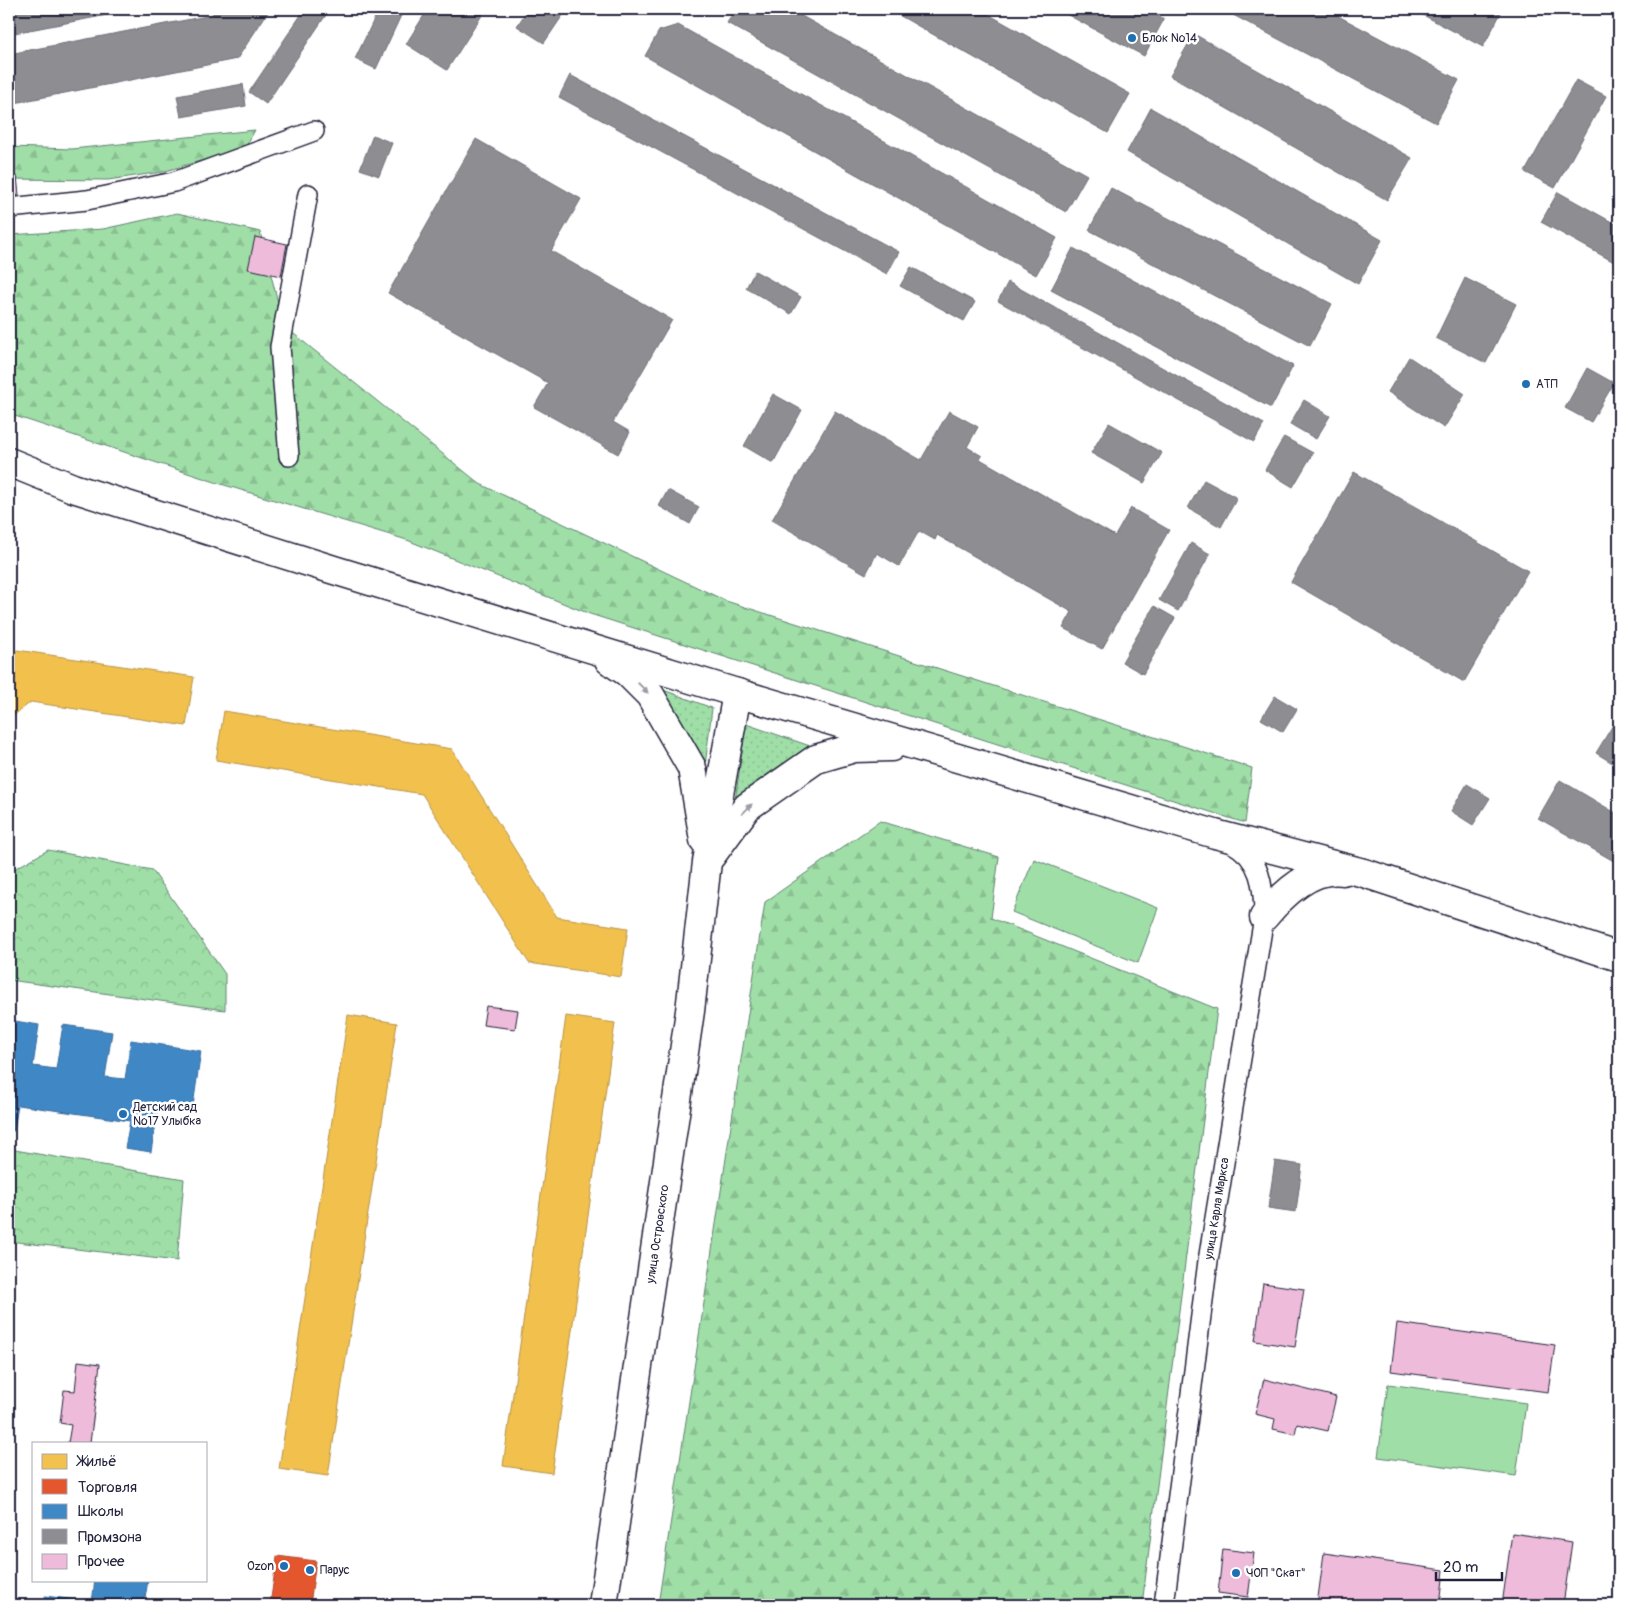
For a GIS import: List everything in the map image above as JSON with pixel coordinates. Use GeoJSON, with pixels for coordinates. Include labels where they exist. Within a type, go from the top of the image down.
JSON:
{"type":"FeatureCollection","features":[{"type":"Feature","properties":{"kind":"main road"},"geometry":{"type":"LineString","coordinates":[[9,462],[73,488],[334,570],[918,747],[1215,834],[1364,873],[1619,957]]}},
{"type":"Feature","properties":{"kind":"main road"},"geometry":{"type":"LineString","coordinates":[[9,475],[73,488]]}},
{"type":"Feature","properties":{"kind":"main road"},"geometry":{"type":"LineString","coordinates":[[590,648],[627,672],[650,695],[692,768],[707,862]]}},
{"type":"Feature","properties":{"kind":"main road"},"geometry":{"type":"LineString","coordinates":[[707,862],[737,693]]}},
{"type":"Feature","properties":{"kind":"main road"},"geometry":{"type":"LineString","coordinates":[[707,862],[747,807],[816,759],[854,748],[918,747]]}},
{"type":"Feature","properties":{"kind":"main road","name":"улица Островского"},"geometry":{"type":"LineString","coordinates":[[603,1605],[690,1011],[707,862]]}},
{"type":"Feature","properties":{"kind":"main road"},"geometry":{"type":"LineString","coordinates":[[1264,917],[1279,899],[1314,875],[1334,869],[1364,873]]}},
{"type":"Feature","properties":{"kind":"street"},"geometry":{"type":"LineString","coordinates":[[9,208],[87,200],[174,182],[314,131]]}},
{"type":"Feature","properties":{"kind":"street"},"geometry":{"type":"LineString","coordinates":[[289,456],[280,347],[308,194]]}},
{"type":"Feature","properties":{"kind":"street","name":"улица Карла Маркса"},"geometry":{"type":"LineString","coordinates":[[1164,1605],[1208,1261],[1264,917],[1264,889],[1255,863],[1244,849],[1215,834]]}},
{"type":"Feature","properties":{"kind":"green space"},"geometry":{"type":"Polygon","coordinates":[[[255,130],[245,148],[162,172],[108,180],[9,179],[9,147],[72,149],[255,130]]]}},
{"type":"Feature","properties":{"kind":"green space"},"geometry":{"type":"Polygon","coordinates":[[[177,213],[260,232],[284,326],[480,484],[726,601],[1252,768],[1245,823],[590,614],[407,540],[221,484],[9,414],[9,235],[103,229],[177,213]]]}},
{"type":"Feature","properties":{"kind":"green space"},"geometry":{"type":"Polygon","coordinates":[[[658,688],[712,708],[704,775],[658,688]]]}},
{"type":"Feature","properties":{"kind":"green space"},"geometry":{"type":"Polygon","coordinates":[[[746,724],[813,747],[735,801],[746,724]]]}},
{"type":"Feature","properties":{"kind":"green space"},"geometry":{"type":"Polygon","coordinates":[[[880,821],[999,857],[991,918],[1217,1009],[1142,1605],[658,1605],[765,902],[880,821]]]}},
{"type":"Feature","properties":{"kind":"green space"},"geometry":{"type":"Polygon","coordinates":[[[48,850],[152,870],[225,974],[225,1010],[9,980],[9,872],[48,850]]]}},
{"type":"Feature","properties":{"kind":"green space"},"geometry":{"type":"Polygon","coordinates":[[[1034,859],[1158,908],[1138,963],[1012,912],[1034,859]]]}},
{"type":"Feature","properties":{"kind":"green space"},"geometry":{"type":"Polygon","coordinates":[[[9,1149],[184,1179],[177,1261],[9,1241],[9,1149]]]}},
{"type":"Feature","properties":{"kind":"green space"},"geometry":{"type":"Polygon","coordinates":[[[1388,1384],[1526,1403],[1516,1476],[1378,1457],[1388,1384]]]}},
{"type":"Feature","properties":{"kind":"building: Жильё"},"geometry":{"type":"Polygon","coordinates":[[[17,650],[194,677],[186,726],[31,702],[9,719],[9,657],[17,650]]]}},
{"type":"Feature","properties":{"kind":"building: Жильё"},"geometry":{"type":"Polygon","coordinates":[[[224,711],[452,749],[557,917],[628,928],[621,977],[529,963],[422,794],[216,760],[224,711]]]}},
{"type":"Feature","properties":{"kind":"building: Жильё"},"geometry":{"type":"Polygon","coordinates":[[[348,1015],[397,1023],[328,1476],[279,1469],[348,1015]]]}},
{"type":"Feature","properties":{"kind":"building: Жильё"},"geometry":{"type":"Polygon","coordinates":[[[566,1016],[615,1023],[552,1473],[503,1466],[566,1016]]]}},
{"type":"Feature","properties":{"kind":"building: Торговля"},"geometry":{"type":"Polygon","coordinates":[[[277,1556],[316,1561],[310,1605],[270,1605],[277,1556]]]}},
{"type":"Feature","properties":{"kind":"building: Школы"},"geometry":{"type":"Polygon","coordinates":[[[9,1020],[39,1025],[33,1066],[56,1069],[63,1025],[112,1032],[105,1077],[125,1079],[131,1040],[201,1051],[192,1113],[158,1107],[151,1152],[125,1148],[130,1121],[18,1105],[14,1131],[9,1130],[9,1020]]]}},
{"type":"Feature","properties":{"kind":"building: Школы"},"geometry":{"type":"Polygon","coordinates":[[[95,1582],[148,1582],[144,1605],[44,1605],[45,1596],[92,1602],[95,1582]]]}},
{"type":"Feature","properties":{"kind":"building: Промзона"},"geometry":{"type":"Polygon","coordinates":[[[9,9],[138,9],[9,34],[9,9]]]}},
{"type":"Feature","properties":{"kind":"building: Промзона"},"geometry":{"type":"Polygon","coordinates":[[[216,9],[270,9],[237,59],[9,104],[9,54],[212,15],[216,9]]]}},
{"type":"Feature","properties":{"kind":"building: Промзона"},"geometry":{"type":"Polygon","coordinates":[[[305,9],[330,9],[266,104],[249,92],[305,9]]]}},
{"type":"Feature","properties":{"kind":"building: Промзона"},"geometry":{"type":"Polygon","coordinates":[[[379,9],[404,9],[376,69],[355,59],[379,9]]]}},
{"type":"Feature","properties":{"kind":"building: Промзона"},"geometry":{"type":"Polygon","coordinates":[[[428,9],[486,9],[447,70],[406,44],[428,9]]]}},
{"type":"Feature","properties":{"kind":"building: Промзона"},"geometry":{"type":"Polygon","coordinates":[[[528,9],[567,9],[544,43],[517,26],[528,9]]]}},
{"type":"Feature","properties":{"kind":"building: Промзона"},"geometry":{"type":"Polygon","coordinates":[[[736,9],[789,9],[1087,175],[1066,212],[727,23],[736,9]]]}},
{"type":"Feature","properties":{"kind":"building: Промзона"},"geometry":{"type":"Polygon","coordinates":[[[888,9],[979,9],[1130,94],[1108,133],[888,9]]]}},
{"type":"Feature","properties":{"kind":"building: Промзона","name":"Блок №14"},"geometry":{"type":"Polygon","coordinates":[[[1057,9],[1145,9],[1164,19],[1144,56],[1057,9]]]}},
{"type":"Feature","properties":{"kind":"building: Промзона"},"geometry":{"type":"Polygon","coordinates":[[[1222,9],[1325,9],[1459,80],[1436,123],[1222,9]]]}},
{"type":"Feature","properties":{"kind":"building: Промзона"},"geometry":{"type":"Polygon","coordinates":[[[1412,9],[1503,9],[1483,47],[1412,9]]]}},
{"type":"Feature","properties":{"kind":"building: Промзона"},"geometry":{"type":"Polygon","coordinates":[[[678,25],[1057,238],[1036,275],[645,56],[659,31],[678,25]]]}},
{"type":"Feature","properties":{"kind":"building: Промзона"},"geometry":{"type":"Polygon","coordinates":[[[1194,34],[1412,158],[1387,200],[1170,76],[1194,34]]]}},
{"type":"Feature","properties":{"kind":"building: Промзона"},"geometry":{"type":"Polygon","coordinates":[[[570,75],[899,252],[887,274],[559,97],[570,75]]]}},
{"type":"Feature","properties":{"kind":"building: Промзона"},"geometry":{"type":"Polygon","coordinates":[[[1576,80],[1606,96],[1555,188],[1525,172],[1576,80]]]}},
{"type":"Feature","properties":{"kind":"building: Промзона"},"geometry":{"type":"Polygon","coordinates":[[[243,84],[246,106],[181,117],[177,96],[243,84]]]}},
{"type":"Feature","properties":{"kind":"building: Промзона"},"geometry":{"type":"Polygon","coordinates":[[[1151,108],[1382,240],[1358,284],[1127,152],[1151,108]]]}},
{"type":"Feature","properties":{"kind":"building: Промзона"},"geometry":{"type":"Polygon","coordinates":[[[373,135],[392,143],[379,176],[360,169],[373,135]]]}},
{"type":"Feature","properties":{"kind":"building: Промзона"},"geometry":{"type":"Polygon","coordinates":[[[476,139],[581,199],[551,251],[672,320],[613,422],[630,432],[618,454],[534,407],[548,383],[388,293],[476,139]]]}},
{"type":"Feature","properties":{"kind":"building: Промзона"},"geometry":{"type":"Polygon","coordinates":[[[1111,188],[1332,304],[1310,346],[1089,230],[1111,188]]]}},
{"type":"Feature","properties":{"kind":"building: Промзона"},"geometry":{"type":"Polygon","coordinates":[[[1558,192],[1619,226],[1619,252],[1614,262],[1541,222],[1558,192]]]}},
{"type":"Feature","properties":{"kind":"building: Промзона"},"geometry":{"type":"Polygon","coordinates":[[[1073,248],[1293,366],[1271,408],[1051,290],[1073,248]]]}},
{"type":"Feature","properties":{"kind":"building: Промзона"},"geometry":{"type":"Polygon","coordinates":[[[911,267],[975,302],[964,321],[900,286],[911,267]]]}},
{"type":"Feature","properties":{"kind":"building: Промзона"},"geometry":{"type":"Polygon","coordinates":[[[755,271],[801,297],[791,314],[746,288],[755,271]]]}},
{"type":"Feature","properties":{"kind":"building: Промзона"},"geometry":{"type":"Polygon","coordinates":[[[1465,278],[1516,304],[1486,363],[1436,338],[1465,278]]]}},
{"type":"Feature","properties":{"kind":"building: Промзона"},"geometry":{"type":"Polygon","coordinates":[[[1008,282],[1264,424],[1254,442],[998,301],[1008,282]]]}},
{"type":"Feature","properties":{"kind":"building: Промзона"},"geometry":{"type":"Polygon","coordinates":[[[1409,357],[1465,394],[1444,428],[1388,392],[1409,357]]]}},
{"type":"Feature","properties":{"kind":"building: Промзона"},"geometry":{"type":"Polygon","coordinates":[[[1587,368],[1614,383],[1591,422],[1565,408],[1587,368]]]}},
{"type":"Feature","properties":{"kind":"building: Промзона"},"geometry":{"type":"Polygon","coordinates":[[[773,394],[802,410],[773,463],[744,446],[773,394]]]}},
{"type":"Feature","properties":{"kind":"building: Промзона"},"geometry":{"type":"Polygon","coordinates":[[[1304,400],[1330,416],[1316,439],[1290,424],[1304,400]]]}},
{"type":"Feature","properties":{"kind":"building: Промзона"},"geometry":{"type":"Polygon","coordinates":[[[835,411],[921,460],[949,411],[978,427],[967,447],[982,456],[980,459],[1115,536],[1131,508],[1169,530],[1102,649],[1063,628],[1072,612],[937,535],[935,540],[919,531],[899,566],[877,553],[866,574],[772,520],[835,411]]]}},
{"type":"Feature","properties":{"kind":"building: Промзона"},"geometry":{"type":"Polygon","coordinates":[[[1109,423],[1162,453],[1144,483],[1091,453],[1109,423]]]}},
{"type":"Feature","properties":{"kind":"building: Промзона"},"geometry":{"type":"Polygon","coordinates":[[[1284,437],[1313,453],[1293,487],[1265,470],[1284,437]]]}},
{"type":"Feature","properties":{"kind":"building: Промзона"},"geometry":{"type":"Polygon","coordinates":[[[1354,472],[1528,571],[1464,682],[1291,582],[1354,472]]]}},
{"type":"Feature","properties":{"kind":"building: Промзона"},"geometry":{"type":"Polygon","coordinates":[[[1204,480],[1237,498],[1221,527],[1188,508],[1204,480]]]}},
{"type":"Feature","properties":{"kind":"building: Промзона"},"geometry":{"type":"Polygon","coordinates":[[[668,490],[699,507],[690,524],[659,506],[668,490]]]}},
{"type":"Feature","properties":{"kind":"building: Промзона"},"geometry":{"type":"Polygon","coordinates":[[[1191,543],[1210,554],[1178,611],[1159,600],[1191,543]]]}},
{"type":"Feature","properties":{"kind":"building: Промзона"},"geometry":{"type":"Polygon","coordinates":[[[1154,606],[1175,618],[1143,674],[1122,662],[1154,606]]]}},
{"type":"Feature","properties":{"kind":"building: Промзона"},"geometry":{"type":"Polygon","coordinates":[[[1275,696],[1297,709],[1283,732],[1261,719],[1275,696]]]}},
{"type":"Feature","properties":{"kind":"building: Промзона"},"geometry":{"type":"Polygon","coordinates":[[[1619,715],[1619,767],[1596,753],[1619,715]]]}},
{"type":"Feature","properties":{"kind":"building: Промзона"},"geometry":{"type":"Polygon","coordinates":[[[1560,780],[1619,815],[1619,864],[1538,818],[1560,780]]]}},
{"type":"Feature","properties":{"kind":"building: Промзона"},"geometry":{"type":"Polygon","coordinates":[[[1467,784],[1490,798],[1473,825],[1451,811],[1467,784]]]}},
{"type":"Feature","properties":{"kind":"building: Промзона"},"geometry":{"type":"Polygon","coordinates":[[[1275,1161],[1302,1165],[1296,1212],[1268,1208],[1275,1161]]]}},
{"type":"Feature","properties":{"kind":"building: Прочее"},"geometry":{"type":"Polygon","coordinates":[[[17,176],[19,195],[9,196],[9,177],[17,176]]]}},
{"type":"Feature","properties":{"kind":"building: Прочее"},"geometry":{"type":"Polygon","coordinates":[[[255,237],[287,244],[281,276],[248,269],[255,237]]]}},
{"type":"Feature","properties":{"kind":"building: Прочее"},"geometry":{"type":"Polygon","coordinates":[[[486,1006],[518,1010],[515,1029],[483,1025],[486,1006]]]}},
{"type":"Feature","properties":{"kind":"building: Прочее"},"geometry":{"type":"Polygon","coordinates":[[[1263,1283],[1304,1289],[1295,1347],[1255,1341],[1263,1283]]]}},
{"type":"Feature","properties":{"kind":"building: Прочее"},"geometry":{"type":"Polygon","coordinates":[[[1397,1323],[1555,1345],[1548,1392],[1391,1371],[1397,1323]]]}},
{"type":"Feature","properties":{"kind":"building: Прочее"},"geometry":{"type":"Polygon","coordinates":[[[78,1361],[100,1364],[90,1442],[68,1442],[71,1425],[60,1423],[64,1390],[75,1391],[78,1361]]]}},
{"type":"Feature","properties":{"kind":"building: Прочее"},"geometry":{"type":"Polygon","coordinates":[[[1264,1379],[1336,1397],[1328,1431],[1297,1424],[1295,1434],[1273,1429],[1275,1419],[1255,1414],[1264,1379]]]}},
{"type":"Feature","properties":{"kind":"building: Прочее"},"geometry":{"type":"Polygon","coordinates":[[[1512,1533],[1572,1542],[1563,1605],[1502,1605],[1512,1533]]]}},
{"type":"Feature","properties":{"kind":"building: Прочее","name":"ЧОП \"Скат\""},"geometry":{"type":"Polygon","coordinates":[[[1223,1549],[1254,1553],[1248,1597],[1218,1593],[1223,1549]]]}},
{"type":"Feature","properties":{"kind":"building: Прочее"},"geometry":{"type":"Polygon","coordinates":[[[1324,1553],[1444,1570],[1440,1605],[1317,1605],[1324,1553]]]}},
{"type":"Feature","properties":{"kind":"place","name":"Блок №14"},"geometry":{"type":"Point","coordinates":[1132,38]}},
{"type":"Feature","properties":{"kind":"place","name":"АТП"},"geometry":{"type":"Point","coordinates":[1526,384]}},
{"type":"Feature","properties":{"kind":"place","name":"Детский сад №17 Улыбка"},"geometry":{"type":"Point","coordinates":[123,1114]}},
{"type":"Feature","properties":{"kind":"place","name":"Ozon"},"geometry":{"type":"Point","coordinates":[284,1566]}},
{"type":"Feature","properties":{"kind":"place","name":"Парус"},"geometry":{"type":"Point","coordinates":[310,1570]}},
{"type":"Feature","properties":{"kind":"place","name":"ЧОП \"Скат\""},"geometry":{"type":"Point","coordinates":[1236,1573]}}]}
